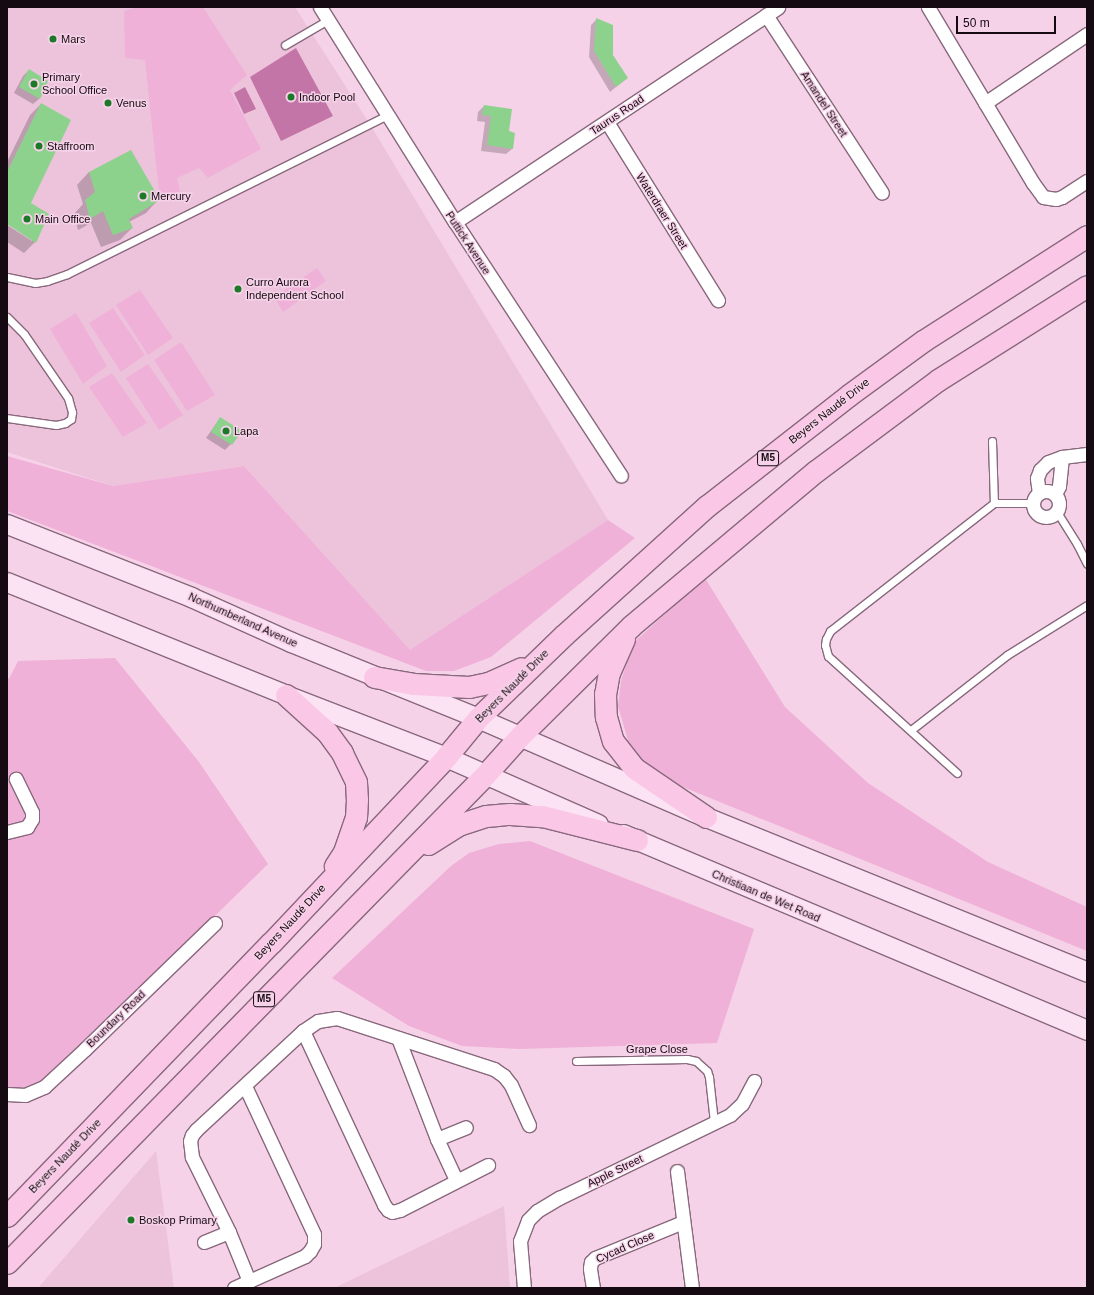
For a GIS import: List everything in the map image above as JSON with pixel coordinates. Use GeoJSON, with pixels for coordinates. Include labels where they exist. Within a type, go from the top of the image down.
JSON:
{"type":"FeatureCollection","features":[{"type":"Feature","properties":{"kind":"main road","name":"Beyers Naudé Drive"},"geometry":{"type":"LineString","coordinates":[[7,1216],[319,892],[446,757],[478,718],[541,658],[707,506],[848,395],[923,341],[1087,236]]}},
{"type":"Feature","properties":{"kind":"main road","name":"M5"},"geometry":{"type":"LineString","coordinates":[[7,1263],[394,866],[485,775],[520,736],[631,626],[816,471],[938,380],[1087,286]]}},
{"type":"Feature","properties":{"kind":"main road","name":"Northumberland Avenue"},"geometry":{"type":"LineString","coordinates":[[7,524],[191,597],[374,677],[478,718]]}},
{"type":"Feature","properties":{"kind":"main road"},"geometry":{"type":"LineString","coordinates":[[7,582],[286,695],[446,757]]}},
{"type":"Feature","properties":{"kind":"main road"},"geometry":{"type":"LineString","coordinates":[[631,626],[609,672],[605,694],[606,717],[613,741],[634,768],[706,817]]}},
{"type":"Feature","properties":{"kind":"main road"},"geometry":{"type":"LineString","coordinates":[[374,677],[413,684],[469,687],[488,683],[508,676],[541,658]]}},
{"type":"Feature","properties":{"kind":"main road"},"geometry":{"type":"LineString","coordinates":[[286,695],[327,732],[342,753],[356,782],[357,799],[353,824],[344,852],[319,892]]}},
{"type":"Feature","properties":{"kind":"main road"},"geometry":{"type":"LineString","coordinates":[[478,718],[706,817],[1087,972]]}},
{"type":"Feature","properties":{"kind":"main road","name":"Christiaan de Wet Road"},"geometry":{"type":"LineString","coordinates":[[446,757],[637,840],[1087,1030]]}},
{"type":"Feature","properties":{"kind":"main road"},"geometry":{"type":"LineString","coordinates":[[394,866],[458,825],[486,816],[504,814],[542,816],[637,840]]}},
{"type":"Feature","properties":{"kind":"street","name":"Puttick Avenue"},"geometry":{"type":"LineString","coordinates":[[320,7],[455,222],[621,476]]}},
{"type":"Feature","properties":{"kind":"street","name":"Taurus Road"},"geometry":{"type":"LineString","coordinates":[[455,222],[778,7]]}},
{"type":"Feature","properties":{"kind":"street"},"geometry":{"type":"LineString","coordinates":[[931,8],[985,102],[1043,197],[1056,199],[1062,197],[1087,181]]}},
{"type":"Feature","properties":{"kind":"street","name":"Amandel Street"},"geometry":{"type":"LineString","coordinates":[[766,15],[882,193]]}},
{"type":"Feature","properties":{"kind":"street"},"geometry":{"type":"LineString","coordinates":[[985,102],[1087,34]]}},
{"type":"Feature","properties":{"kind":"street","name":"Waterdraer Street"},"geometry":{"type":"LineString","coordinates":[[606,122],[718,300]]}},
{"type":"Feature","properties":{"kind":"street"},"geometry":{"type":"LineString","coordinates":[[1036,498],[1047,491],[1054,494],[1059,501],[1057,512],[1049,517],[1040,516],[1035,511],[1037,478],[1040,470],[1048,462],[1087,454]]}},
{"type":"Feature","properties":{"kind":"street"},"geometry":{"type":"LineString","coordinates":[[1054,494],[1059,486],[1062,458]]}},
{"type":"Feature","properties":{"kind":"street"},"geometry":{"type":"LineString","coordinates":[[7,832],[27,827],[32,819],[32,812],[16,779]]}},
{"type":"Feature","properties":{"kind":"street","name":"Boundary Road"},"geometry":{"type":"LineString","coordinates":[[7,1094],[25,1095],[44,1087],[215,923]]}},
{"type":"Feature","properties":{"kind":"street"},"geometry":{"type":"LineString","coordinates":[[250,1281],[229,1232],[192,1157],[190,1141],[196,1130],[303,1031],[318,1021],[337,1018],[494,1069],[504,1076],[511,1085],[529,1125]]}},
{"type":"Feature","properties":{"kind":"street"},"geometry":{"type":"LineString","coordinates":[[303,1031],[384,1205],[388,1210],[392,1212],[400,1210],[456,1180],[488,1166]]}},
{"type":"Feature","properties":{"kind":"street"},"geometry":{"type":"LineString","coordinates":[[398,1038],[437,1139],[456,1180]]}},
{"type":"Feature","properties":{"kind":"street","name":"Apple Street"},"geometry":{"type":"LineString","coordinates":[[524,1288],[520,1241],[528,1220],[537,1211],[559,1198],[735,1112],[747,1097],[754,1081]]}},
{"type":"Feature","properties":{"kind":"street"},"geometry":{"type":"LineString","coordinates":[[234,1288],[305,1256],[310,1252],[314,1244],[314,1234],[245,1086]]}},
{"type":"Feature","properties":{"kind":"street"},"geometry":{"type":"LineString","coordinates":[[437,1139],[466,1127]]}},
{"type":"Feature","properties":{"kind":"street"},"geometry":{"type":"LineString","coordinates":[[677,1171],[692,1288]]}},
{"type":"Feature","properties":{"kind":"street","name":"Cycad Close"},"geometry":{"type":"LineString","coordinates":[[593,1288],[590,1268],[591,1262],[594,1258],[683,1222]]}},
{"type":"Feature","properties":{"kind":"street"},"geometry":{"type":"LineString","coordinates":[[204,1242],[229,1232]]}},
{"type":"Feature","properties":{"kind":"lane"},"geometry":{"type":"LineString","coordinates":[[285,45],[328,20]]}},
{"type":"Feature","properties":{"kind":"lane"},"geometry":{"type":"LineString","coordinates":[[7,277],[35,283],[47,281],[67,274],[388,115]]}},
{"type":"Feature","properties":{"kind":"lane"},"geometry":{"type":"LineString","coordinates":[[7,317],[24,334],[68,398],[72,412],[71,419],[56,426],[7,418]]}},
{"type":"Feature","properties":{"kind":"lane"},"geometry":{"type":"LineString","coordinates":[[992,441],[994,503]]}},
{"type":"Feature","properties":{"kind":"lane"},"geometry":{"type":"LineString","coordinates":[[957,774],[911,730],[828,656],[825,645],[826,639],[830,631],[994,503],[1036,498]]}},
{"type":"Feature","properties":{"kind":"lane"},"geometry":{"type":"LineString","coordinates":[[1057,512],[1077,544],[1087,564]]}},
{"type":"Feature","properties":{"kind":"lane"},"geometry":{"type":"LineString","coordinates":[[911,730],[1008,655],[1087,605]]}},
{"type":"Feature","properties":{"kind":"lane","name":"Grape Close"},"geometry":{"type":"LineString","coordinates":[[576,1062],[687,1059],[696,1061],[707,1071],[709,1077],[714,1122]]}},
{"type":"Feature","properties":{"kind":"shaded area","name":"Curro Aurora Independent School"},"geometry":{"type":"Polygon","coordinates":[[[7,7],[295,7],[371,126],[608,520],[410,651],[244,466],[113,486],[7,452],[7,7]]]}},
{"type":"Feature","properties":{"kind":"shaded area"},"geometry":{"type":"Polygon","coordinates":[[[137,7],[203,7],[247,75],[230,90],[261,149],[208,178],[199,168],[177,178],[180,191],[160,201],[145,60],[125,58],[124,11],[137,7]]]}},
{"type":"Feature","properties":{"kind":"shaded area","name":"Indoor Pool"},"geometry":{"type":"Polygon","coordinates":[[[296,48],[333,116],[281,141],[250,77],[296,48]]]}},
{"type":"Feature","properties":{"kind":"shaded area"},"geometry":{"type":"Polygon","coordinates":[[[245,87],[256,109],[244,114],[234,93],[245,87]]]}},
{"type":"Feature","properties":{"kind":"shaded area"},"geometry":{"type":"Polygon","coordinates":[[[317,268],[326,281],[283,312],[274,297],[317,268]]]}},
{"type":"Feature","properties":{"kind":"shaded area"},"geometry":{"type":"Polygon","coordinates":[[[140,290],[173,338],[148,355],[116,305],[140,290]]]}},
{"type":"Feature","properties":{"kind":"shaded area"},"geometry":{"type":"Polygon","coordinates":[[[113,308],[145,355],[121,372],[89,323],[113,308]]]}},
{"type":"Feature","properties":{"kind":"shaded area"},"geometry":{"type":"Polygon","coordinates":[[[76,313],[107,366],[83,384],[50,329],[76,313]]]}},
{"type":"Feature","properties":{"kind":"shaded area"},"geometry":{"type":"Polygon","coordinates":[[[181,342],[215,395],[187,411],[154,360],[181,342]]]}},
{"type":"Feature","properties":{"kind":"shaded area"},"geometry":{"type":"Polygon","coordinates":[[[148,364],[183,415],[159,430],[126,378],[148,364]]]}},
{"type":"Feature","properties":{"kind":"shaded area"},"geometry":{"type":"Polygon","coordinates":[[[112,373],[147,423],[123,437],[89,387],[112,373]]]}},
{"type":"Feature","properties":{"kind":"shaded area"},"geometry":{"type":"Polygon","coordinates":[[[7,456],[113,486],[244,466],[410,650],[608,520],[635,538],[491,657],[454,671],[426,671],[7,511],[7,456]]]}},
{"type":"Feature","properties":{"kind":"shaded area"},"geometry":{"type":"Polygon","coordinates":[[[705,578],[785,707],[868,783],[988,862],[1087,907],[1087,951],[683,787],[659,774],[631,751],[618,706],[621,681],[633,643],[705,578]]]}},
{"type":"Feature","properties":{"kind":"shaded area"},"geometry":{"type":"Polygon","coordinates":[[[115,658],[199,762],[268,864],[44,1083],[7,1094],[7,678],[9,679],[18,661],[115,658]]]}},
{"type":"Feature","properties":{"kind":"shaded area"},"geometry":{"type":"Polygon","coordinates":[[[530,841],[754,929],[717,1043],[520,1049],[462,1046],[409,1026],[332,978],[451,866],[469,853],[499,844],[530,841]]]}},
{"type":"Feature","properties":{"kind":"shaded area","name":"Boskop Primary"},"geometry":{"type":"Polygon","coordinates":[[[156,1151],[174,1288],[38,1288],[156,1151]]]}},
{"type":"Feature","properties":{"kind":"shaded area"},"geometry":{"type":"Polygon","coordinates":[[[504,1206],[510,1288],[334,1288],[504,1206]]]}},
{"type":"Feature","properties":{"kind":"building"},"geometry":{"type":"Polygon","coordinates":[[[596,18],[613,25],[613,55],[628,78],[616,87],[594,51],[596,18]]]}},
{"type":"Feature","properties":{"kind":"building","name":"Primary School Office"},"geometry":{"type":"Polygon","coordinates":[[[29,69],[48,81],[40,99],[19,87],[29,69]]]}},
{"type":"Feature","properties":{"kind":"building","name":"Staffroom"},"geometry":{"type":"Polygon","coordinates":[[[41,103],[71,120],[31,203],[49,214],[36,243],[7,224],[7,172],[41,103]]]}},
{"type":"Feature","properties":{"kind":"building"},"geometry":{"type":"Polygon","coordinates":[[[484,105],[512,109],[509,131],[515,133],[513,149],[487,145],[491,116],[482,115],[484,105]]]}},
{"type":"Feature","properties":{"kind":"building","name":"Mercury"},"geometry":{"type":"Polygon","coordinates":[[[131,150],[160,200],[129,219],[133,228],[113,235],[103,211],[90,219],[85,200],[95,192],[89,172],[131,150]]]}},
{"type":"Feature","properties":{"kind":"building","name":"Lapa"},"geometry":{"type":"Polygon","coordinates":[[[220,417],[242,431],[232,445],[211,432],[220,417]]]}},
{"type":"Feature","properties":{"kind":"place","name":"Mars"},"geometry":{"type":"Point","coordinates":[53,39]}},
{"type":"Feature","properties":{"kind":"place","name":"Primary School Office"},"geometry":{"type":"Point","coordinates":[34,84]}},
{"type":"Feature","properties":{"kind":"place","name":"Indoor Pool"},"geometry":{"type":"Point","coordinates":[291,97]}},
{"type":"Feature","properties":{"kind":"place","name":"Venus"},"geometry":{"type":"Point","coordinates":[108,103]}},
{"type":"Feature","properties":{"kind":"place","name":"Staffroom"},"geometry":{"type":"Point","coordinates":[39,146]}},
{"type":"Feature","properties":{"kind":"place","name":"Mercury"},"geometry":{"type":"Point","coordinates":[143,196]}},
{"type":"Feature","properties":{"kind":"place","name":"Main Office"},"geometry":{"type":"Point","coordinates":[27,219]}},
{"type":"Feature","properties":{"kind":"place","name":"Curro Aurora Independent School"},"geometry":{"type":"Point","coordinates":[238,289]}},
{"type":"Feature","properties":{"kind":"place","name":"Lapa"},"geometry":{"type":"Point","coordinates":[226,431]}},
{"type":"Feature","properties":{"kind":"place","name":"Boskop Primary"},"geometry":{"type":"Point","coordinates":[131,1220]}}]}
